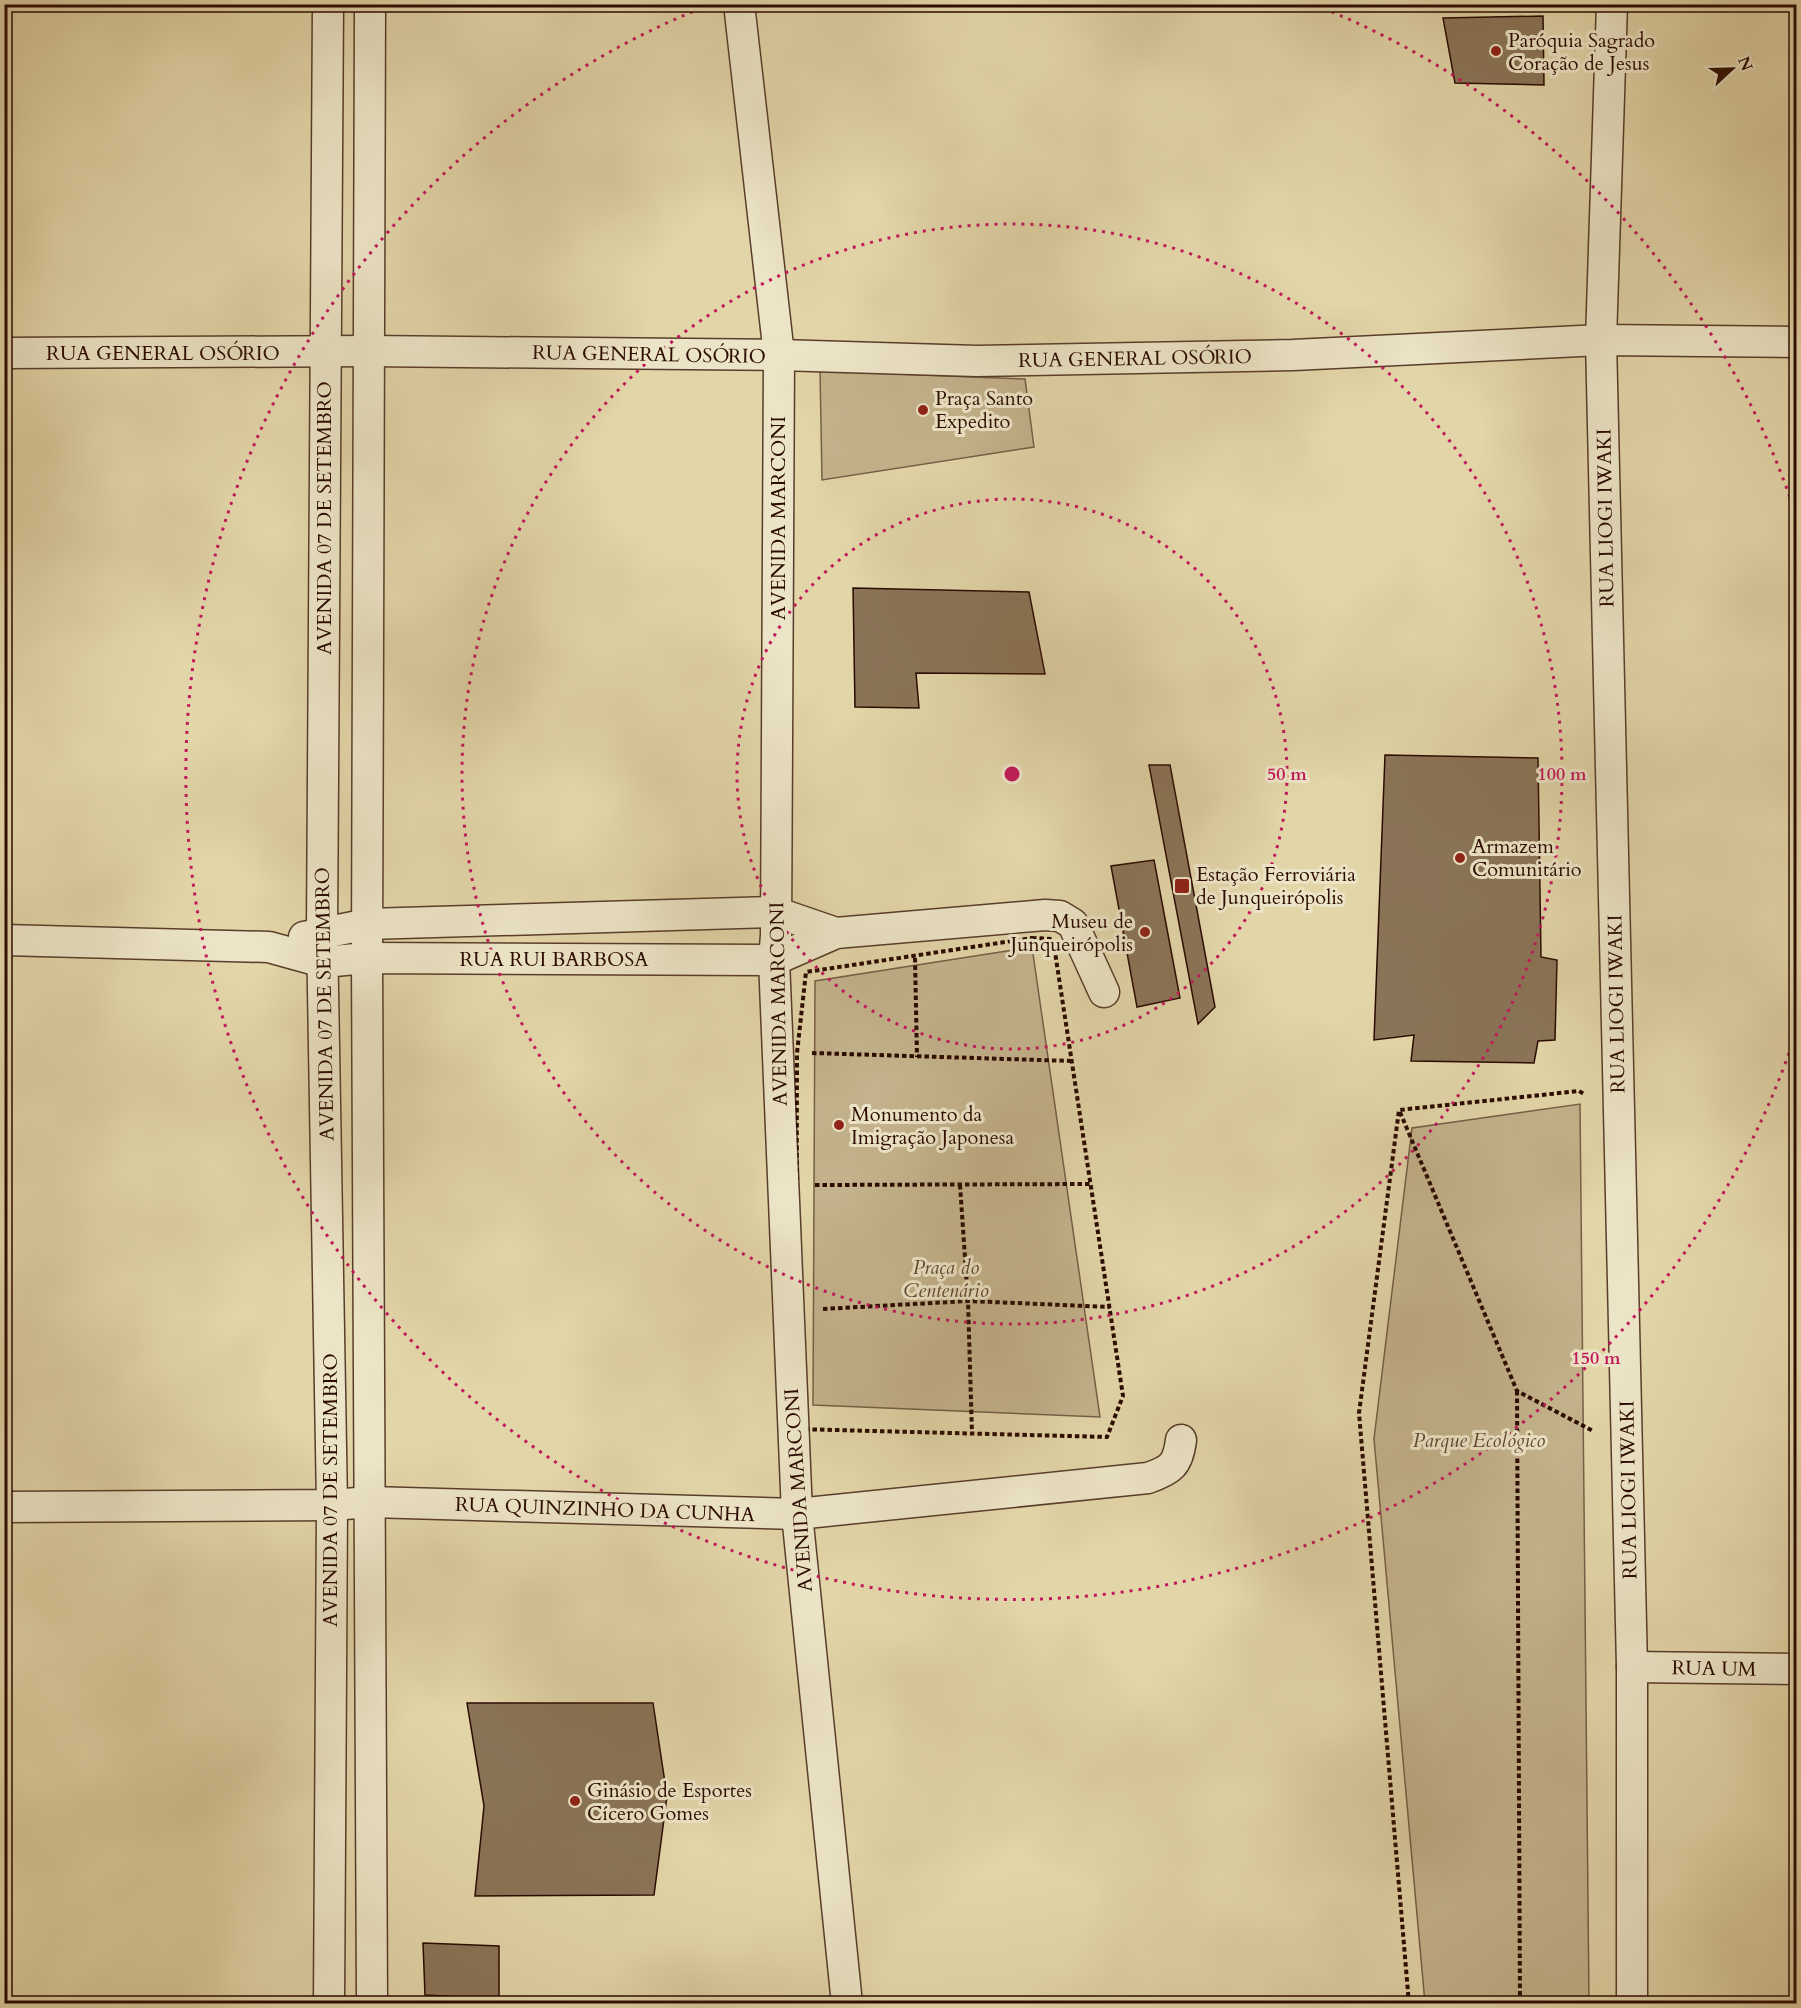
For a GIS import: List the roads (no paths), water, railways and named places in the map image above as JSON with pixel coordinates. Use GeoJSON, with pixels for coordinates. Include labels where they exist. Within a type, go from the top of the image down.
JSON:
{"type":"FeatureCollection","features":[{"type":"Feature","properties":{"kind":"street","name":"AVENIDA 07 DE SETEMBRO"},"geometry":{"type":"LineString","coordinates":[[328,4],[322,932],[332,1505],[329,2004]]}},
{"type":"Feature","properties":{"kind":"street","name":"AVENIDA 07 DE SETEMBRO"},"geometry":{"type":"LineString","coordinates":[[370,4],[367,958],[372,2004]]}},
{"type":"Feature","properties":{"kind":"street","name":"AVENIDA MARCONI"},"geometry":{"type":"LineString","coordinates":[[739,4],[779,355],[774,960],[797,1514],[846,2004]]}},
{"type":"Feature","properties":{"kind":"street","name":"RUA LIOGI IWAKI"},"geometry":{"type":"LineString","coordinates":[[1612,4],[1601,340],[1632,1667],[1632,2004]]}},
{"type":"Feature","properties":{"kind":"street","name":"RUA GENERAL OSÓRIO"},"geometry":{"type":"LineString","coordinates":[[4,353],[369,351],[779,355],[977,361],[1293,355],[1601,340],[1797,342]]}},
{"type":"Feature","properties":{"kind":"street","name":"RUA RUI BARBOSA"},"geometry":{"type":"LineString","coordinates":[[270,947],[322,932],[368,924],[776,912],[836,933]]}},
{"type":"Feature","properties":{"kind":"street","name":"RUA RUI BARBOSA"},"geometry":{"type":"LineString","coordinates":[[4,940],[270,947],[323,962],[367,958],[774,960],[836,933],[1046,915],[1060,916],[1073,924],[1104,992]]}},
{"type":"Feature","properties":{"kind":"street","name":"RUA QUINZINHO DA CUNHA"},"geometry":{"type":"LineString","coordinates":[[4,1507],[332,1505],[370,1502],[797,1514],[1148,1478],[1167,1471],[1179,1457],[1181,1440]]}},
{"type":"Feature","properties":{"kind":"street","name":"RUA UM"},"geometry":{"type":"LineString","coordinates":[[1632,1667],[1797,1668]]}},
{"type":"Feature","properties":{"kind":"place","name":"Paróquia Sagrado Coração de Jesus"},"geometry":{"type":"Point","coordinates":[1496,51]}},
{"type":"Feature","properties":{"kind":"place","name":"Praça Santo Expedito"},"geometry":{"type":"Point","coordinates":[923,410]}},
{"type":"Feature","properties":{"kind":"place","name":"Armazem Comunitário"},"geometry":{"type":"Point","coordinates":[1460,858]}},
{"type":"Feature","properties":{"kind":"place","name":"Estação Ferroviária de Junqueirópolis"},"geometry":{"type":"Point","coordinates":[1182,886]}},
{"type":"Feature","properties":{"kind":"place","name":"Museu de Junqueirópolis"},"geometry":{"type":"Point","coordinates":[1145,932]}},
{"type":"Feature","properties":{"kind":"place","name":"Monumento da Imigração Japonesa"},"geometry":{"type":"Point","coordinates":[839,1125]}},
{"type":"Feature","properties":{"kind":"place","name":"Ginásio de Esportes Cícero Gomes"},"geometry":{"type":"Point","coordinates":[575,1801]}},
{"type":"Feature","properties":{"kind":"park label","name":"Praça do Centenário"},"geometry":{"type":"Point","coordinates":[946,1278]}},
{"type":"Feature","properties":{"kind":"park label","name":"Parque Ecológico"},"geometry":{"type":"Point","coordinates":[1479,1440]}}]}
